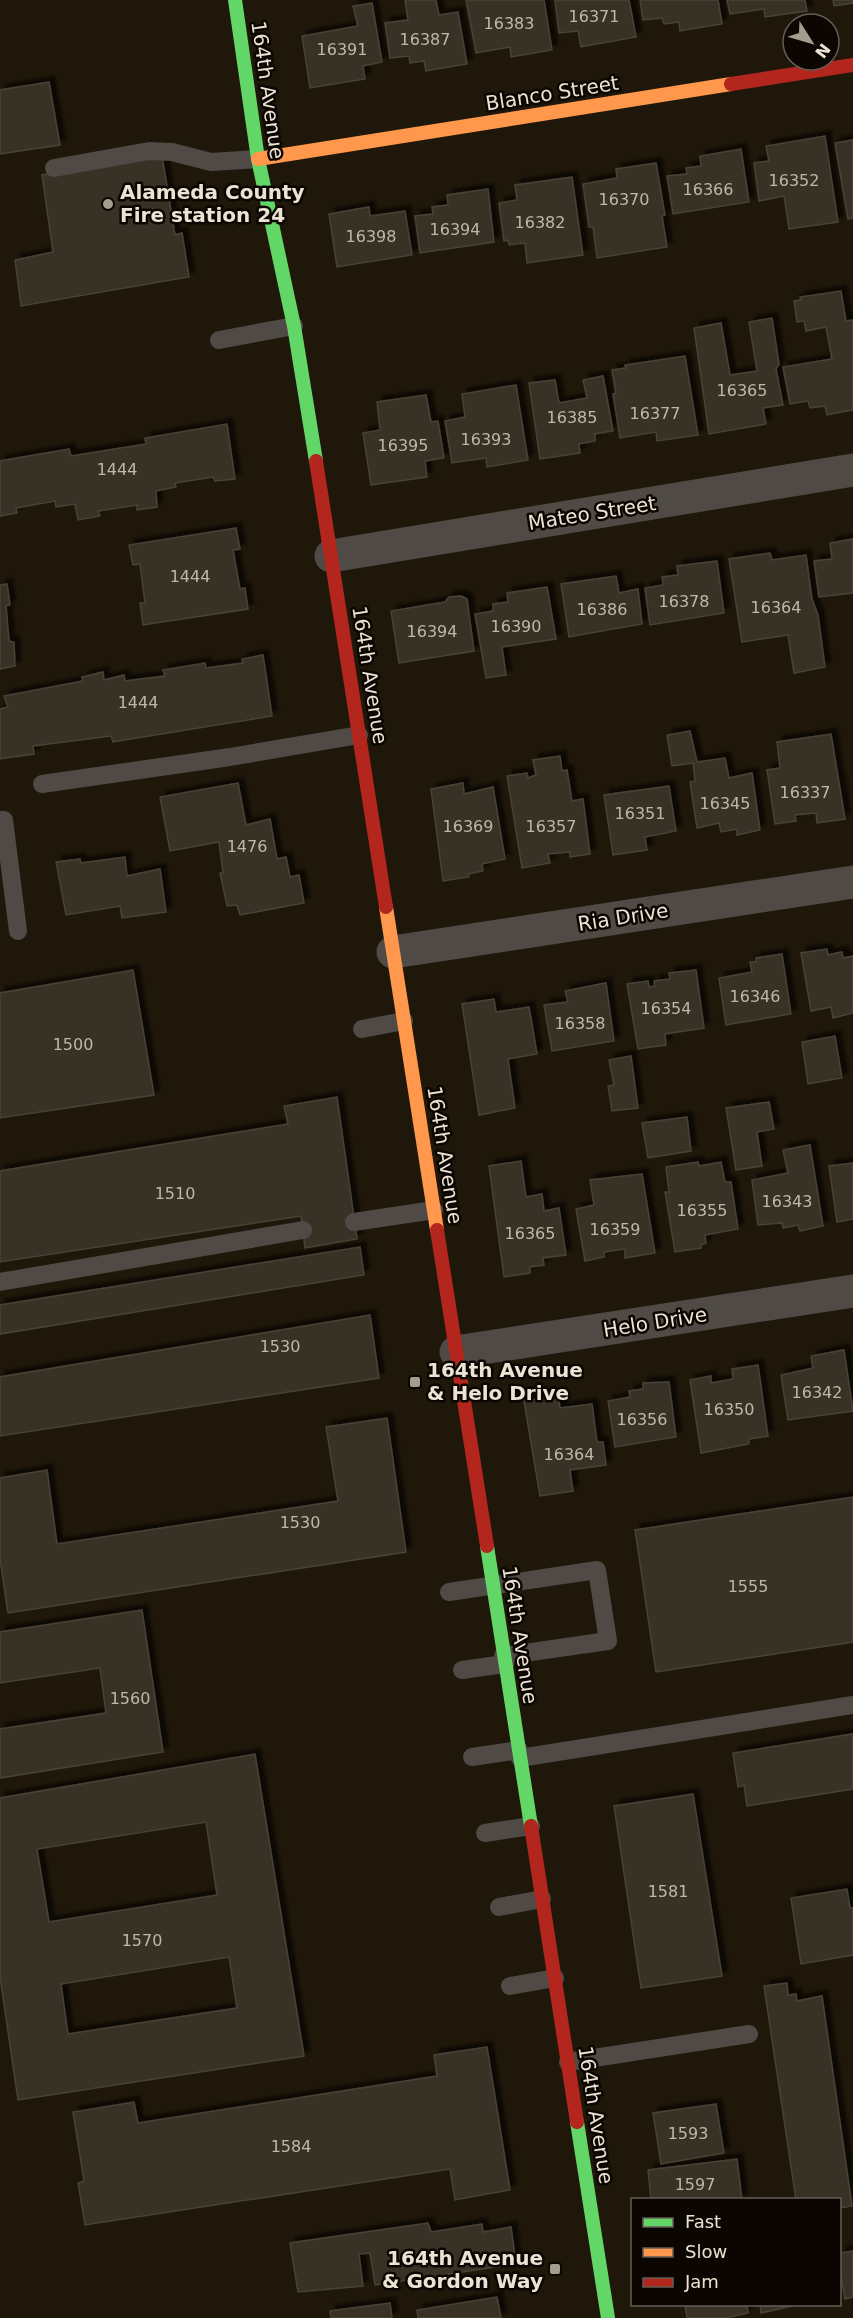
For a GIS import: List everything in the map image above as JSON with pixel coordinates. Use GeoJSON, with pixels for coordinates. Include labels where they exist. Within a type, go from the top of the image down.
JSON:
{"type":"FeatureCollection","features":[{"type":"Feature","properties":{"kind":"street","name":"164th Avenue"},"geometry":{"type":"LineString","coordinates":[[235,0],[258,159],[294,326],[608,2318]]}},
{"type":"Feature","properties":{"kind":"street","name":"Blanco Street"},"geometry":{"type":"LineString","coordinates":[[258,159],[853,65]]}},
{"type":"Feature","properties":{"kind":"street","name":"Mateo Street"},"geometry":{"type":"LineString","coordinates":[[331,556],[853,470]]}},
{"type":"Feature","properties":{"kind":"street","name":"Ria Drive"},"geometry":{"type":"LineString","coordinates":[[393,951],[853,882]]}},
{"type":"Feature","properties":{"kind":"street","name":"Helo Drive"},"geometry":{"type":"LineString","coordinates":[[456,1352],[853,1292]]}},
{"type":"Feature","properties":{"kind":"lane"},"geometry":{"type":"LineString","coordinates":[[54,168],[149,151],[172,152],[211,162],[258,159]]}},
{"type":"Feature","properties":{"kind":"lane"},"geometry":{"type":"LineString","coordinates":[[219,340],[294,326]]}},
{"type":"Feature","properties":{"kind":"lane"},"geometry":{"type":"LineString","coordinates":[[42,784],[230,757],[359,735]]}},
{"type":"Feature","properties":{"kind":"lane"},"geometry":{"type":"LineString","coordinates":[[0,820],[4,820],[18,931]]}},
{"type":"Feature","properties":{"kind":"lane"},"geometry":{"type":"LineString","coordinates":[[362,1029],[404,1021]]}},
{"type":"Feature","properties":{"kind":"lane"},"geometry":{"type":"LineString","coordinates":[[354,1222],[434,1210]]}},
{"type":"Feature","properties":{"kind":"lane"},"geometry":{"type":"LineString","coordinates":[[0,1282],[303,1230]]}},
{"type":"Feature","properties":{"kind":"lane"},"geometry":{"type":"LineString","coordinates":[[449,1592],[597,1570],[608,1641],[462,1670]]}},
{"type":"Feature","properties":{"kind":"lane"},"geometry":{"type":"LineString","coordinates":[[472,1757],[520,1754],[853,1705]]}},
{"type":"Feature","properties":{"kind":"lane"},"geometry":{"type":"LineString","coordinates":[[485,1833],[531,1826]]}},
{"type":"Feature","properties":{"kind":"lane"},"geometry":{"type":"LineString","coordinates":[[499,1907],[542,1899]]}},
{"type":"Feature","properties":{"kind":"lane"},"geometry":{"type":"LineString","coordinates":[[510,1986],[555,1978]]}},
{"type":"Feature","properties":{"kind":"lane"},"geometry":{"type":"LineString","coordinates":[[568,2062],[748,2034]]}},
{"type":"Feature","properties":{"kind":"building"},"geometry":{"type":"Polygon","coordinates":[[[405,0],[436,0],[439,15],[458,12],[467,64],[426,71],[424,61],[410,63],[409,56],[390,58],[385,23],[408,20],[405,0]]]}},
{"type":"Feature","properties":{"kind":"building"},"geometry":{"type":"Polygon","coordinates":[[[466,0],[544,0],[552,50],[511,57],[510,47],[476,53],[466,0]]]}},
{"type":"Feature","properties":{"kind":"building"},"geometry":{"type":"Polygon","coordinates":[[[555,0],[629,0],[636,37],[581,47],[578,31],[559,33],[555,0]]]}},
{"type":"Feature","properties":{"kind":"building"},"geometry":{"type":"Polygon","coordinates":[[[640,0],[718,0],[722,24],[680,31],[679,22],[664,24],[662,18],[643,20],[640,0]]]}},
{"type":"Feature","properties":{"kind":"building"},"geometry":{"type":"Polygon","coordinates":[[[727,0],[805,0],[807,11],[781,12],[781,15],[765,17],[764,9],[730,14],[727,0]]]}},
{"type":"Feature","properties":{"kind":"building"},"geometry":{"type":"Polygon","coordinates":[[[833,0],[853,0],[853,3],[834,6],[833,0]]]}},
{"type":"Feature","properties":{"kind":"building"},"geometry":{"type":"Polygon","coordinates":[[[372,3],[382,62],[363,66],[365,79],[310,88],[302,36],[358,26],[353,6],[372,3]]]}},
{"type":"Feature","properties":{"kind":"building"},"geometry":{"type":"Polygon","coordinates":[[[49,82],[60,145],[0,154],[0,90],[49,82]]]}},
{"type":"Feature","properties":{"kind":"building"},"geometry":{"type":"Polygon","coordinates":[[[825,136],[838,222],[789,229],[784,196],[759,201],[754,163],[769,161],[766,146],[825,136]]]}},
{"type":"Feature","properties":{"kind":"building"},"geometry":{"type":"Polygon","coordinates":[[[853,140],[853,218],[848,219],[835,143],[853,140]]]}},
{"type":"Feature","properties":{"kind":"building"},"geometry":{"type":"Polygon","coordinates":[[[741,149],[749,202],[673,214],[667,176],[687,174],[686,168],[701,166],[700,156],[741,149]]]}},
{"type":"Feature","properties":{"kind":"building","name":"Alameda County Fire station 24"},"geometry":{"type":"Polygon","coordinates":[[[162,156],[175,235],[182,233],[189,277],[21,306],[15,260],[53,252],[42,175],[162,156]]]}},
{"type":"Feature","properties":{"kind":"building"},"geometry":{"type":"Polygon","coordinates":[[[656,163],[665,215],[662,216],[667,247],[597,258],[593,227],[589,227],[583,184],[617,178],[616,169],[656,163]]]}},
{"type":"Feature","properties":{"kind":"building"},"geometry":{"type":"Polygon","coordinates":[[[572,177],[583,255],[527,263],[525,243],[509,245],[508,240],[504,241],[499,203],[517,200],[515,185],[572,177]]]}},
{"type":"Feature","properties":{"kind":"building"},"geometry":{"type":"Polygon","coordinates":[[[488,189],[494,242],[420,253],[415,216],[433,214],[432,207],[448,205],[447,195],[488,189]]]}},
{"type":"Feature","properties":{"kind":"building"},"geometry":{"type":"Polygon","coordinates":[[[369,207],[370,216],[405,211],[412,255],[337,267],[329,214],[369,207]]]}},
{"type":"Feature","properties":{"kind":"building"},"geometry":{"type":"Polygon","coordinates":[[[841,291],[846,321],[853,320],[853,410],[827,415],[825,406],[810,408],[808,401],[790,404],[783,367],[832,359],[826,327],[806,331],[804,321],[797,322],[794,301],[801,300],[800,297],[841,291]]]}},
{"type":"Feature","properties":{"kind":"building"},"geometry":{"type":"Polygon","coordinates":[[[772,318],[779,364],[776,369],[783,405],[763,408],[766,424],[709,434],[694,328],[721,323],[730,375],[757,371],[749,322],[772,318]]]}},
{"type":"Feature","properties":{"kind":"building"},"geometry":{"type":"Polygon","coordinates":[[[685,356],[698,435],[657,441],[656,432],[620,438],[613,394],[616,393],[612,370],[626,368],[625,365],[685,356]]]}},
{"type":"Feature","properties":{"kind":"building"},"geometry":{"type":"Polygon","coordinates":[[[603,376],[613,431],[595,434],[595,441],[579,444],[580,453],[540,459],[529,383],[555,380],[559,403],[587,398],[583,380],[603,376]]]}},
{"type":"Feature","properties":{"kind":"building"},"geometry":{"type":"Polygon","coordinates":[[[516,385],[528,460],[487,467],[486,458],[452,463],[445,421],[465,417],[462,394],[516,385]]]}},
{"type":"Feature","properties":{"kind":"building"},"geometry":{"type":"Polygon","coordinates":[[[426,395],[431,422],[438,421],[444,458],[425,461],[427,477],[371,485],[363,433],[380,430],[377,402],[426,395]]]}},
{"type":"Feature","properties":{"kind":"building"},"geometry":{"type":"Polygon","coordinates":[[[227,424],[235,479],[215,481],[213,477],[175,483],[176,487],[156,491],[157,507],[137,510],[137,505],[98,511],[100,516],[78,520],[75,504],[56,507],[55,501],[16,508],[17,513],[0,516],[0,461],[69,449],[71,456],[146,444],[145,438],[227,424]]]}},
{"type":"Feature","properties":{"kind":"building"},"geometry":{"type":"Polygon","coordinates":[[[236,528],[240,549],[233,550],[240,589],[245,588],[248,609],[143,625],[140,603],[145,603],[140,564],[133,565],[129,545],[236,528]]]}},
{"type":"Feature","properties":{"kind":"building"},"geometry":{"type":"Polygon","coordinates":[[[853,539],[853,593],[819,597],[814,561],[832,559],[830,543],[853,539]]]}},
{"type":"Feature","properties":{"kind":"building"},"geometry":{"type":"Polygon","coordinates":[[[770,553],[772,560],[806,555],[825,667],[794,673],[788,635],[742,642],[729,559],[770,553]]]}},
{"type":"Feature","properties":{"kind":"building"},"geometry":{"type":"Polygon","coordinates":[[[717,561],[724,613],[650,625],[645,588],[663,585],[662,577],[678,575],[677,566],[717,561]]]}},
{"type":"Feature","properties":{"kind":"building"},"geometry":{"type":"Polygon","coordinates":[[[616,576],[619,593],[638,589],[642,624],[569,637],[561,584],[616,576]]]}},
{"type":"Feature","properties":{"kind":"building"},"geometry":{"type":"Polygon","coordinates":[[[7,584],[10,605],[6,606],[9,641],[14,642],[15,666],[0,669],[0,585],[7,584]]]}},
{"type":"Feature","properties":{"kind":"building"},"geometry":{"type":"Polygon","coordinates":[[[547,587],[556,639],[502,647],[506,675],[486,678],[475,614],[493,611],[493,604],[508,602],[507,593],[547,587]]]}},
{"type":"Feature","properties":{"kind":"building"},"geometry":{"type":"Polygon","coordinates":[[[461,596],[467,599],[474,651],[399,663],[391,611],[445,602],[449,597],[461,596]]]}},
{"type":"Feature","properties":{"kind":"building"},"geometry":{"type":"Polygon","coordinates":[[[263,655],[272,716],[113,742],[111,736],[33,746],[34,754],[0,759],[0,709],[8,707],[4,696],[83,681],[82,677],[103,672],[104,680],[124,675],[125,681],[165,676],[163,670],[205,663],[206,668],[243,663],[242,659],[263,655]]]}},
{"type":"Feature","properties":{"kind":"building"},"geometry":{"type":"Polygon","coordinates":[[[690,731],[697,762],[725,758],[729,778],[752,773],[760,830],[737,835],[737,829],[721,832],[719,823],[697,828],[690,782],[695,781],[693,763],[672,766],[667,735],[690,731]]]}},
{"type":"Feature","properties":{"kind":"building"},"geometry":{"type":"Polygon","coordinates":[[[831,734],[845,819],[817,823],[816,813],[795,815],[796,821],[775,824],[767,770],[780,768],[777,742],[831,734]]]}},
{"type":"Feature","properties":{"kind":"building"},"geometry":{"type":"Polygon","coordinates":[[[560,756],[562,771],[567,770],[572,801],[583,799],[590,854],[570,857],[570,852],[548,854],[550,863],[522,868],[507,776],[527,773],[528,778],[536,775],[533,760],[560,756]]]}},
{"type":"Feature","properties":{"kind":"building"},"geometry":{"type":"Polygon","coordinates":[[[238,783],[246,825],[270,819],[277,859],[286,857],[290,877],[299,875],[304,903],[240,915],[237,905],[227,906],[220,873],[223,873],[219,842],[170,851],[160,797],[238,783]]]}},
{"type":"Feature","properties":{"kind":"building"},"geometry":{"type":"Polygon","coordinates":[[[463,783],[464,794],[493,787],[505,859],[482,864],[483,871],[468,874],[469,877],[443,881],[431,789],[463,783]]]}},
{"type":"Feature","properties":{"kind":"building"},"geometry":{"type":"Polygon","coordinates":[[[669,786],[676,831],[645,837],[647,850],[613,855],[604,795],[669,786]]]}},
{"type":"Feature","properties":{"kind":"building"},"geometry":{"type":"Polygon","coordinates":[[[125,857],[127,876],[160,869],[166,912],[122,918],[120,906],[66,915],[56,862],[80,859],[81,863],[125,857]]]}},
{"type":"Feature","properties":{"kind":"building"},"geometry":{"type":"Polygon","coordinates":[[[827,949],[828,955],[842,952],[843,958],[853,956],[853,1013],[833,1018],[831,1007],[811,1011],[801,953],[827,949]]]}},
{"type":"Feature","properties":{"kind":"building"},"geometry":{"type":"Polygon","coordinates":[[[782,954],[791,1014],[726,1025],[719,978],[752,972],[750,962],[756,962],[756,958],[782,954]]]}},
{"type":"Feature","properties":{"kind":"building"},"geometry":{"type":"Polygon","coordinates":[[[133,970],[154,1095],[0,1118],[0,993],[133,970]]]}},
{"type":"Feature","properties":{"kind":"building"},"geometry":{"type":"Polygon","coordinates":[[[696,970],[704,1028],[665,1034],[666,1045],[638,1049],[627,984],[648,981],[649,987],[655,986],[654,981],[670,979],[669,973],[696,970]]]}},
{"type":"Feature","properties":{"kind":"building"},"geometry":{"type":"Polygon","coordinates":[[[606,983],[614,1041],[552,1051],[544,1005],[568,1002],[565,991],[606,983]]]}},
{"type":"Feature","properties":{"kind":"building"},"geometry":{"type":"Polygon","coordinates":[[[494,999],[496,1012],[529,1007],[537,1054],[508,1059],[515,1108],[479,1115],[462,1004],[494,999]]]}},
{"type":"Feature","properties":{"kind":"building"},"geometry":{"type":"Polygon","coordinates":[[[835,1036],[842,1078],[808,1084],[802,1042],[835,1036]]]}},
{"type":"Feature","properties":{"kind":"building"},"geometry":{"type":"Polygon","coordinates":[[[631,1056],[638,1108],[612,1111],[608,1086],[614,1085],[609,1060],[631,1056]]]}},
{"type":"Feature","properties":{"kind":"building"},"geometry":{"type":"Polygon","coordinates":[[[337,1097],[357,1239],[305,1248],[301,1216],[0,1262],[0,1171],[288,1124],[284,1106],[337,1097]]]}},
{"type":"Feature","properties":{"kind":"building"},"geometry":{"type":"Polygon","coordinates":[[[769,1102],[774,1129],[757,1132],[762,1166],[736,1170],[726,1108],[769,1102]]]}},
{"type":"Feature","properties":{"kind":"building"},"geometry":{"type":"Polygon","coordinates":[[[687,1117],[691,1151],[648,1158],[642,1123],[687,1117]]]}},
{"type":"Feature","properties":{"kind":"building"},"geometry":{"type":"Polygon","coordinates":[[[810,1145],[823,1226],[800,1231],[798,1225],[783,1228],[782,1223],[758,1225],[752,1180],[788,1173],[783,1150],[810,1145]]]}},
{"type":"Feature","properties":{"kind":"building"},"geometry":{"type":"Polygon","coordinates":[[[521,1161],[526,1197],[542,1194],[544,1211],[559,1208],[566,1255],[543,1258],[544,1265],[530,1267],[530,1273],[504,1277],[489,1166],[521,1161]]]}},
{"type":"Feature","properties":{"kind":"building"},"geometry":{"type":"Polygon","coordinates":[[[698,1162],[699,1166],[721,1162],[725,1182],[731,1182],[738,1229],[705,1235],[706,1243],[701,1245],[701,1248],[675,1252],[665,1192],[669,1192],[666,1167],[698,1162]]]}},
{"type":"Feature","properties":{"kind":"building"},"geometry":{"type":"Polygon","coordinates":[[[853,1163],[853,1219],[837,1222],[829,1166],[853,1163]]]}},
{"type":"Feature","properties":{"kind":"building"},"geometry":{"type":"Polygon","coordinates":[[[642,1174],[655,1253],[625,1258],[625,1249],[604,1252],[604,1257],[585,1261],[576,1209],[594,1205],[590,1180],[642,1174]]]}},
{"type":"Feature","properties":{"kind":"building"},"geometry":{"type":"Polygon","coordinates":[[[360,1247],[364,1275],[0,1334],[0,1305],[360,1247]]]}},
{"type":"Feature","properties":{"kind":"building"},"geometry":{"type":"Polygon","coordinates":[[[370,1315],[379,1378],[0,1436],[0,1377],[370,1315]]]}},
{"type":"Feature","properties":{"kind":"building"},"geometry":{"type":"Polygon","coordinates":[[[844,1350],[853,1411],[788,1420],[781,1375],[813,1368],[811,1356],[844,1350]]]}},
{"type":"Feature","properties":{"kind":"building"},"geometry":{"type":"Polygon","coordinates":[[[758,1365],[768,1436],[749,1439],[749,1444],[701,1453],[690,1380],[711,1376],[711,1383],[733,1379],[732,1369],[758,1365]]]}},
{"type":"Feature","properties":{"kind":"building"},"geometry":{"type":"Polygon","coordinates":[[[669,1382],[676,1437],[615,1447],[608,1401],[630,1397],[629,1391],[643,1389],[643,1383],[669,1382]]]}},
{"type":"Feature","properties":{"kind":"building"},"geometry":{"type":"Polygon","coordinates":[[[558,1395],[560,1408],[592,1404],[597,1442],[603,1442],[606,1465],[570,1470],[573,1491],[540,1496],[524,1401],[558,1395]]]}},
{"type":"Feature","properties":{"kind":"building"},"geometry":{"type":"Polygon","coordinates":[[[387,1418],[406,1552],[8,1613],[0,1559],[0,1478],[47,1470],[57,1544],[338,1501],[326,1427],[387,1418]]]}},
{"type":"Feature","properties":{"kind":"building"},"geometry":{"type":"Polygon","coordinates":[[[853,1497],[853,1642],[656,1672],[635,1530],[853,1497]]]}},
{"type":"Feature","properties":{"kind":"building"},"geometry":{"type":"Polygon","coordinates":[[[142,1610],[163,1752],[0,1778],[0,1729],[106,1713],[100,1668],[0,1683],[0,1632],[142,1610]]]}},
{"type":"Feature","properties":{"kind":"building"},"geometry":{"type":"Polygon","coordinates":[[[853,1734],[853,1789],[747,1806],[744,1785],[738,1787],[733,1753],[853,1734]]]}},
{"type":"Feature","properties":{"kind":"building"},"geometry":{"type":"Polygon","coordinates":[[[255,1754],[304,2056],[18,2100],[0,1977],[0,1798],[255,1754]],[[206,1822],[37,1849],[49,1922],[217,1895],[206,1822]],[[229,1957],[61,1984],[68,2034],[237,2008],[229,1957]]]}},
{"type":"Feature","properties":{"kind":"building"},"geometry":{"type":"Polygon","coordinates":[[[693,1794],[722,1976],[641,1988],[614,1806],[693,1794]]]}},
{"type":"Feature","properties":{"kind":"building"},"geometry":{"type":"Polygon","coordinates":[[[847,1889],[850,1908],[853,1908],[853,1955],[801,1964],[791,1898],[847,1889]]]}},
{"type":"Feature","properties":{"kind":"building"},"geometry":{"type":"Polygon","coordinates":[[[787,1983],[788,1995],[796,1994],[797,2001],[822,1996],[852,2206],[841,2208],[841,2198],[796,2198],[764,1986],[787,1983]]]}},
{"type":"Feature","properties":{"kind":"building"},"geometry":{"type":"Polygon","coordinates":[[[487,2047],[510,2190],[455,2200],[450,2169],[85,2225],[78,2183],[84,2181],[73,2112],[134,2102],[138,2123],[437,2076],[434,2055],[487,2047]]]}},
{"type":"Feature","properties":{"kind":"building"},"geometry":{"type":"Polygon","coordinates":[[[716,2104],[724,2153],[661,2164],[653,2113],[716,2104]]]}},
{"type":"Feature","properties":{"kind":"building"},"geometry":{"type":"Polygon","coordinates":[[[737,2159],[742,2198],[651,2198],[648,2170],[737,2159]]]}},
{"type":"Feature","properties":{"kind":"building"},"geometry":{"type":"Polygon","coordinates":[[[428,2223],[431,2232],[482,2224],[483,2232],[511,2227],[516,2264],[375,2285],[370,2253],[359,2254],[363,2286],[298,2292],[290,2243],[428,2223]]]}},
{"type":"Feature","properties":{"kind":"building"},"geometry":{"type":"Polygon","coordinates":[[[853,2251],[853,2297],[845,2299],[841,2276],[841,2253],[853,2251]]]}},
{"type":"Feature","properties":{"kind":"building"},"geometry":{"type":"Polygon","coordinates":[[[497,2297],[501,2318],[418,2318],[417,2310],[497,2297]]]}},
{"type":"Feature","properties":{"kind":"building"},"geometry":{"type":"Polygon","coordinates":[[[390,2303],[392,2318],[331,2318],[330,2311],[390,2303]]]}},
{"type":"Feature","properties":{"kind":"building"},"geometry":{"type":"Polygon","coordinates":[[[685,2306],[747,2306],[748,2313],[726,2318],[687,2318],[685,2306]]]}},
{"type":"Feature","properties":{"kind":"building"},"geometry":{"type":"Polygon","coordinates":[[[760,2306],[792,2306],[761,2313],[760,2306]]]}},
{"type":"Feature","properties":{"kind":"traffic: fast"},"geometry":{"type":"LineString","coordinates":[[235,0],[258,159],[294,326],[316,461]]}},
{"type":"Feature","properties":{"kind":"traffic: fast"},"geometry":{"type":"LineString","coordinates":[[487,1546],[531,1826]]}},
{"type":"Feature","properties":{"kind":"traffic: fast"},"geometry":{"type":"LineString","coordinates":[[577,2122],[608,2318]]}},
{"type":"Feature","properties":{"kind":"traffic: slow"},"geometry":{"type":"LineString","coordinates":[[258,159],[731,84]]}},
{"type":"Feature","properties":{"kind":"traffic: slow"},"geometry":{"type":"LineString","coordinates":[[386,907],[437,1230]]}},
{"type":"Feature","properties":{"kind":"traffic: jam"},"geometry":{"type":"LineString","coordinates":[[731,84],[853,65]]}},
{"type":"Feature","properties":{"kind":"traffic: jam"},"geometry":{"type":"LineString","coordinates":[[316,461],[386,907]]}},
{"type":"Feature","properties":{"kind":"traffic: jam"},"geometry":{"type":"LineString","coordinates":[[437,1230],[487,1546]]}},
{"type":"Feature","properties":{"kind":"traffic: jam"},"geometry":{"type":"LineString","coordinates":[[531,1826],[577,2122]]}},
{"type":"Feature","properties":{"kind":"place","name":"Alameda County Fire station 24"},"geometry":{"type":"Point","coordinates":[108,204]}},
{"type":"Feature","properties":{"kind":"place","name":"164th Avenue & Helo Drive"},"geometry":{"type":"Point","coordinates":[415,1382]}},
{"type":"Feature","properties":{"kind":"place","name":"164th Avenue & Gordon Way"},"geometry":{"type":"Point","coordinates":[555,2269]}}]}
